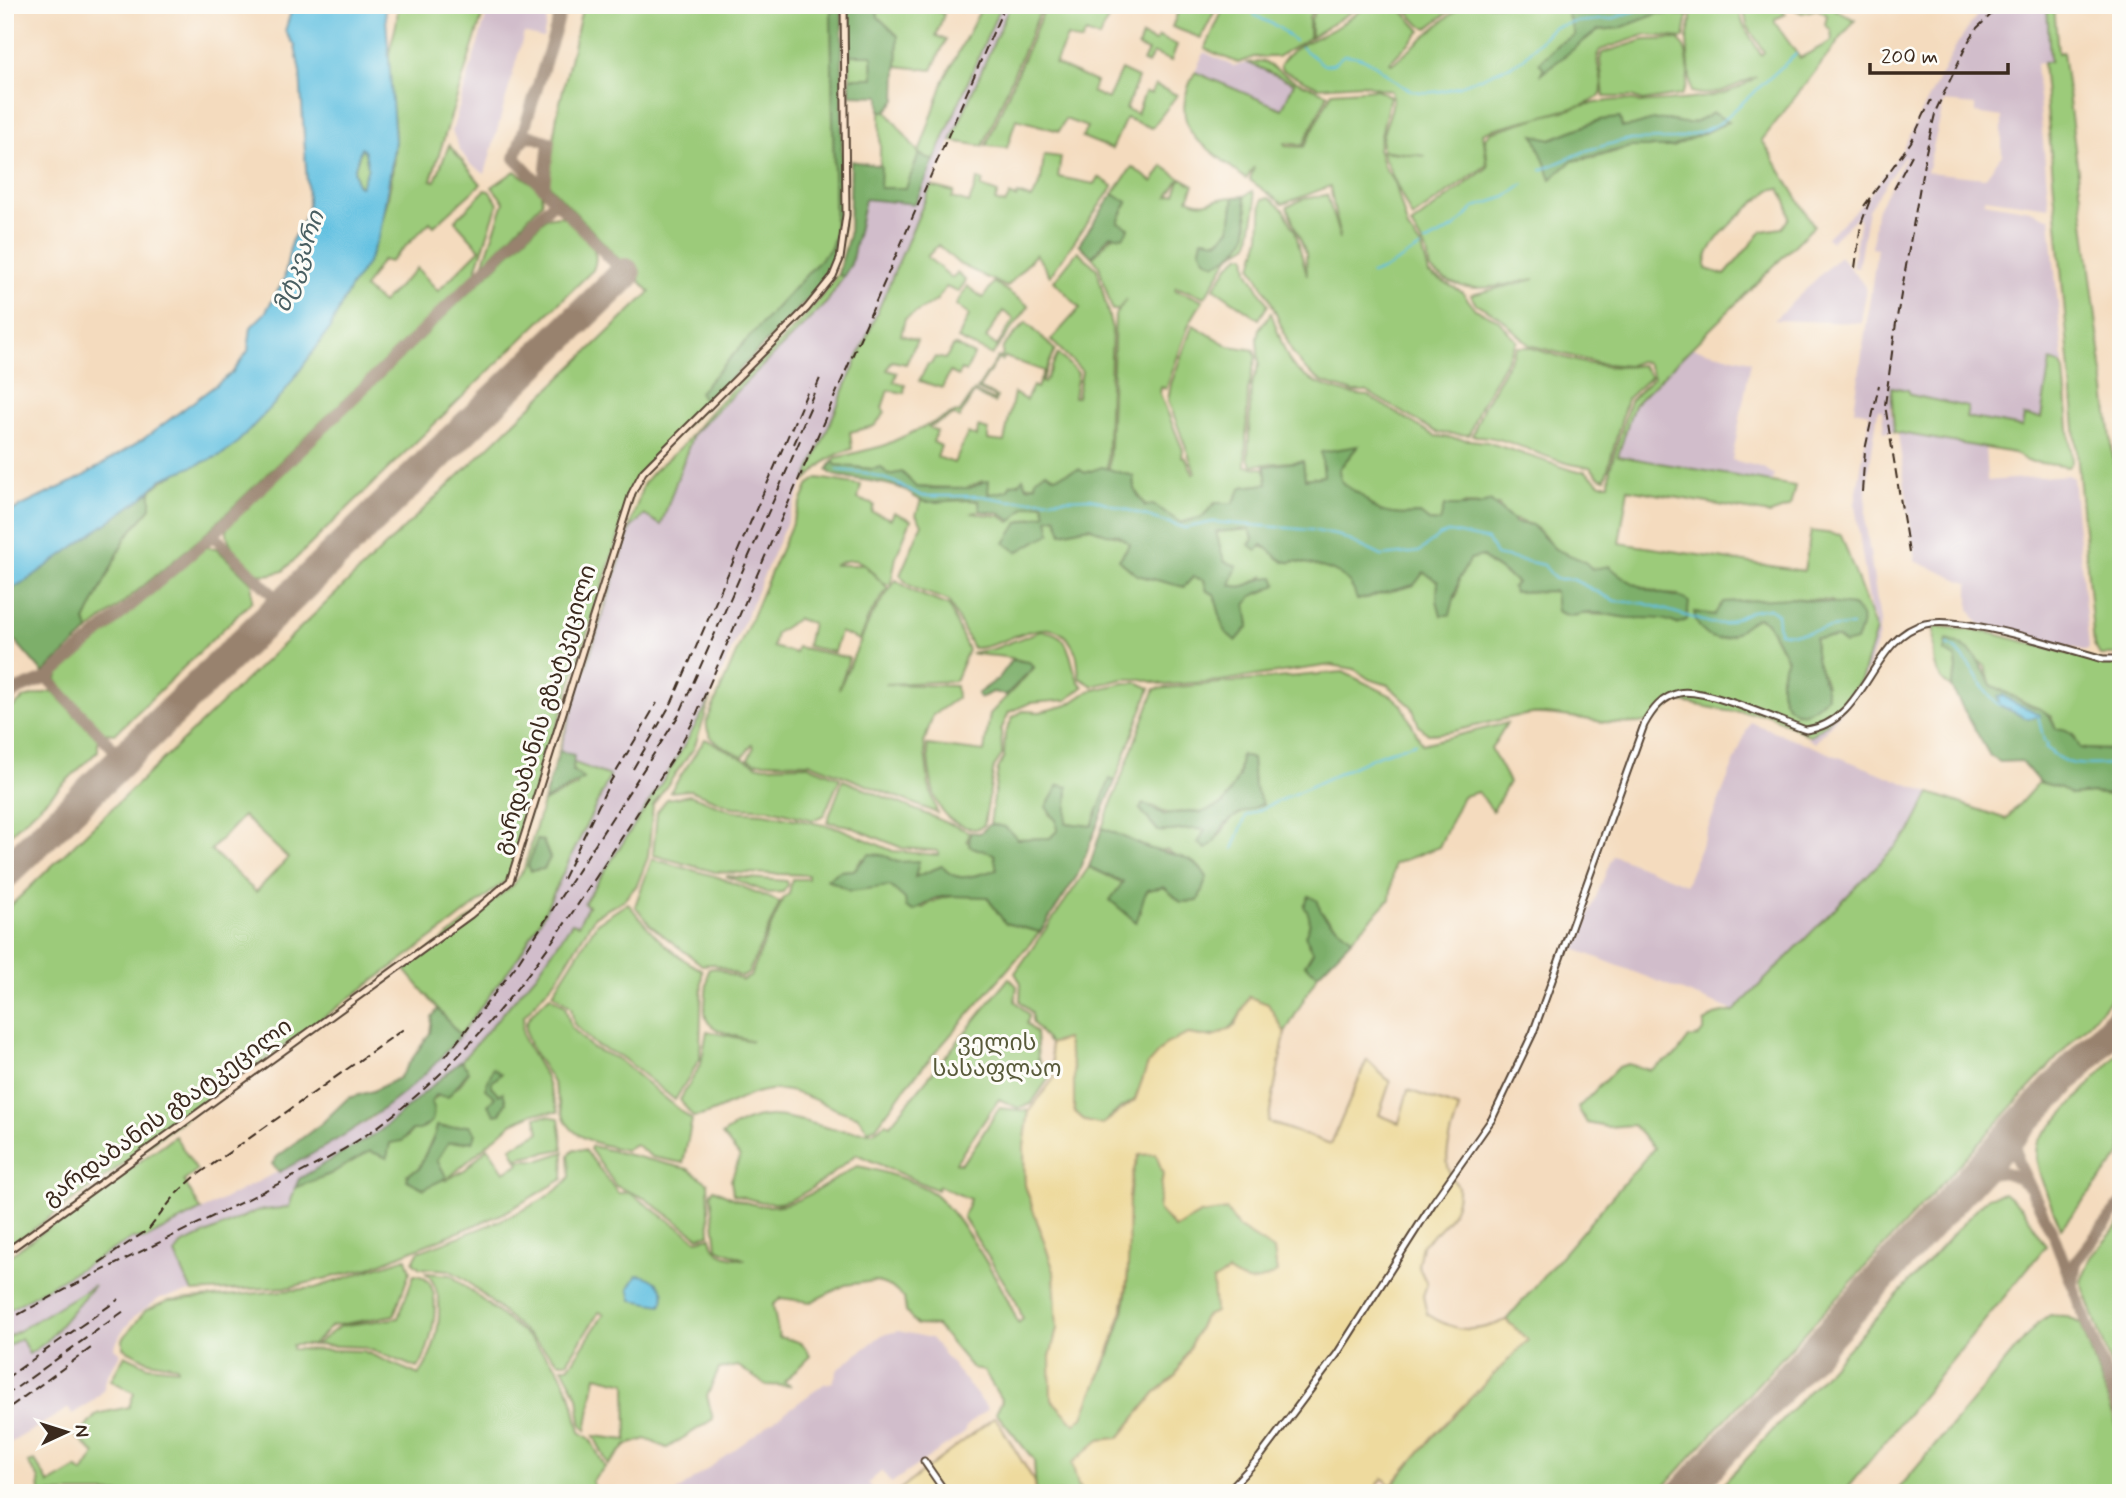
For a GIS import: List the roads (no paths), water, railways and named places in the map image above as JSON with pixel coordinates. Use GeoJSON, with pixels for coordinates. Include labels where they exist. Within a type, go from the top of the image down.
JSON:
{"type":"FeatureCollection","features":[{"type":"Feature","properties":{"kind":"main road","name":"გარდაბანის გზატკეცილი"},"geometry":{"type":"LineString","coordinates":[[5,1253],[463,920],[510,881],[632,493],[643,472],[807,308],[833,275],[840,259],[846,215],[844,5]]}},
{"type":"Feature","properties":{"kind":"street"},"geometry":{"type":"LineString","coordinates":[[1226,1493],[1259,1458],[1337,1354],[1433,1203],[1492,1119],[1533,1033],[1626,772],[1651,712],[1668,697],[1692,692],[1806,730],[1822,727],[1844,711],[1902,636],[1926,623],[1982,627],[2103,659],[2121,659]]}},
{"type":"Feature","properties":{"kind":"street"},"geometry":{"type":"LineString","coordinates":[[924,1461],[946,1493]]}},
{"type":"Feature","properties":{"kind":"water","name":"მტკვარი"},"geometry":{"type":"Polygon","coordinates":[[[293,5],[385,5],[395,141],[380,233],[368,262],[350,288],[329,330],[279,399],[235,445],[221,455],[162,479],[142,498],[26,581],[5,592],[5,514],[80,478],[142,440],[232,373],[248,351],[251,327],[265,313],[284,280],[291,242],[308,211],[300,72],[295,46],[285,31],[293,5]],[[361,148],[354,171],[357,185],[361,186],[368,168],[365,152],[361,148]]]}},
{"type":"Feature","properties":{"kind":"water"},"geometry":{"type":"Polygon","coordinates":[[[2003,695],[2040,716],[2028,719],[1999,705],[1998,696],[2003,695]]]}},
{"type":"Feature","properties":{"kind":"water"},"geometry":{"type":"Polygon","coordinates":[[[637,1275],[648,1277],[658,1284],[663,1294],[661,1305],[632,1300],[629,1288],[637,1275]]]}},
{"type":"Feature","properties":{"kind":"waterway"},"geometry":{"type":"LineString","coordinates":[[1301,47],[1324,65],[1333,64],[1344,55],[1359,57],[1408,89],[1438,92],[1470,83],[1513,65],[1523,59],[1552,28],[1575,22],[1611,19],[1647,7],[1675,5]]}},
{"type":"Feature","properties":{"kind":"waterway"},"geometry":{"type":"LineString","coordinates":[[1254,15],[1278,27],[1295,41]]}},
{"type":"Feature","properties":{"kind":"waterway"},"geometry":{"type":"LineString","coordinates":[[1541,170],[1588,150],[1625,140],[1676,139],[1703,131],[1720,123],[1796,54]]}},
{"type":"Feature","properties":{"kind":"waterway"},"geometry":{"type":"LineString","coordinates":[[1425,243],[1455,227],[1475,207],[1506,197],[1524,184]]}},
{"type":"Feature","properties":{"kind":"waterway"},"geometry":{"type":"LineString","coordinates":[[1371,274],[1387,268],[1420,248]]}},
{"type":"Feature","properties":{"kind":"waterway"},"geometry":{"type":"LineString","coordinates":[[837,470],[866,473],[892,481],[922,496],[981,496],[1010,501],[1090,498],[1185,528],[1213,522],[1311,530],[1340,536],[1382,556],[1419,552],[1439,536],[1450,532],[1488,540],[1496,555],[1544,565],[1555,579],[1572,579],[1615,601],[1643,603],[1710,623],[1724,624],[1752,611],[1769,608],[1777,614],[1779,632],[1787,633],[1852,626]]}},
{"type":"Feature","properties":{"kind":"waterway"},"geometry":{"type":"LineString","coordinates":[[1948,645],[1964,658],[1999,705]]}},
{"type":"Feature","properties":{"kind":"waterway"},"geometry":{"type":"LineString","coordinates":[[2038,716],[2044,741],[2048,744],[2046,747],[2054,755],[2071,763],[2121,764]]}},
{"type":"Feature","properties":{"kind":"waterway"},"geometry":{"type":"LineString","coordinates":[[1233,849],[1246,816],[1379,755],[1415,743]]}},
{"type":"Feature","properties":{"kind":"railway"},"geometry":{"type":"LineString","coordinates":[[5,1322],[93,1275],[310,1168],[360,1139],[423,1090],[465,1048],[505,1004],[541,957],[673,758],[693,722],[1005,5]]}},
{"type":"Feature","properties":{"kind":"railway"},"geometry":{"type":"LineString","coordinates":[[1909,553],[1885,405],[1896,323],[1936,110],[1968,42],[1977,28],[2001,5]]}},
{"type":"Feature","properties":{"kind":"railway"},"geometry":{"type":"LineString","coordinates":[[1864,206],[1911,142],[1931,100]]}},
{"type":"Feature","properties":{"kind":"railway"},"geometry":{"type":"LineString","coordinates":[[1894,189],[1912,155]]}},
{"type":"Feature","properties":{"kind":"railway"},"geometry":{"type":"LineString","coordinates":[[1855,268],[1861,224],[1870,200]]}},
{"type":"Feature","properties":{"kind":"railway"},"geometry":{"type":"LineString","coordinates":[[810,402],[821,376]]}},
{"type":"Feature","properties":{"kind":"railway"},"geometry":{"type":"LineString","coordinates":[[1862,492],[1865,450],[1879,385]]}},
{"type":"Feature","properties":{"kind":"railway"},"geometry":{"type":"LineString","coordinates":[[633,769],[672,702],[809,388]]}},
{"type":"Feature","properties":{"kind":"railway"},"geometry":{"type":"LineString","coordinates":[[794,444],[811,406]]}},
{"type":"Feature","properties":{"kind":"railway"},"geometry":{"type":"LineString","coordinates":[[445,1057],[515,967],[679,715],[801,438]]}},
{"type":"Feature","properties":{"kind":"railway"},"geometry":{"type":"LineString","coordinates":[[563,879],[609,784],[657,703]]}},
{"type":"Feature","properties":{"kind":"railway"},"geometry":{"type":"LineString","coordinates":[[99,1263],[149,1229],[177,1193],[196,1176],[405,1028]]}},
{"type":"Feature","properties":{"kind":"railway"},"geometry":{"type":"LineString","coordinates":[[5,1379],[119,1299]]}},
{"type":"Feature","properties":{"kind":"railway"},"geometry":{"type":"LineString","coordinates":[[5,1396],[124,1311]]}},
{"type":"Feature","properties":{"kind":"railway"},"geometry":{"type":"LineString","coordinates":[[10,1407],[91,1348]]}},
{"type":"Feature","properties":{"kind":"park label","name":"ველის სასაფლაო"},"geometry":{"type":"Point","coordinates":[997,1057]}}]}
